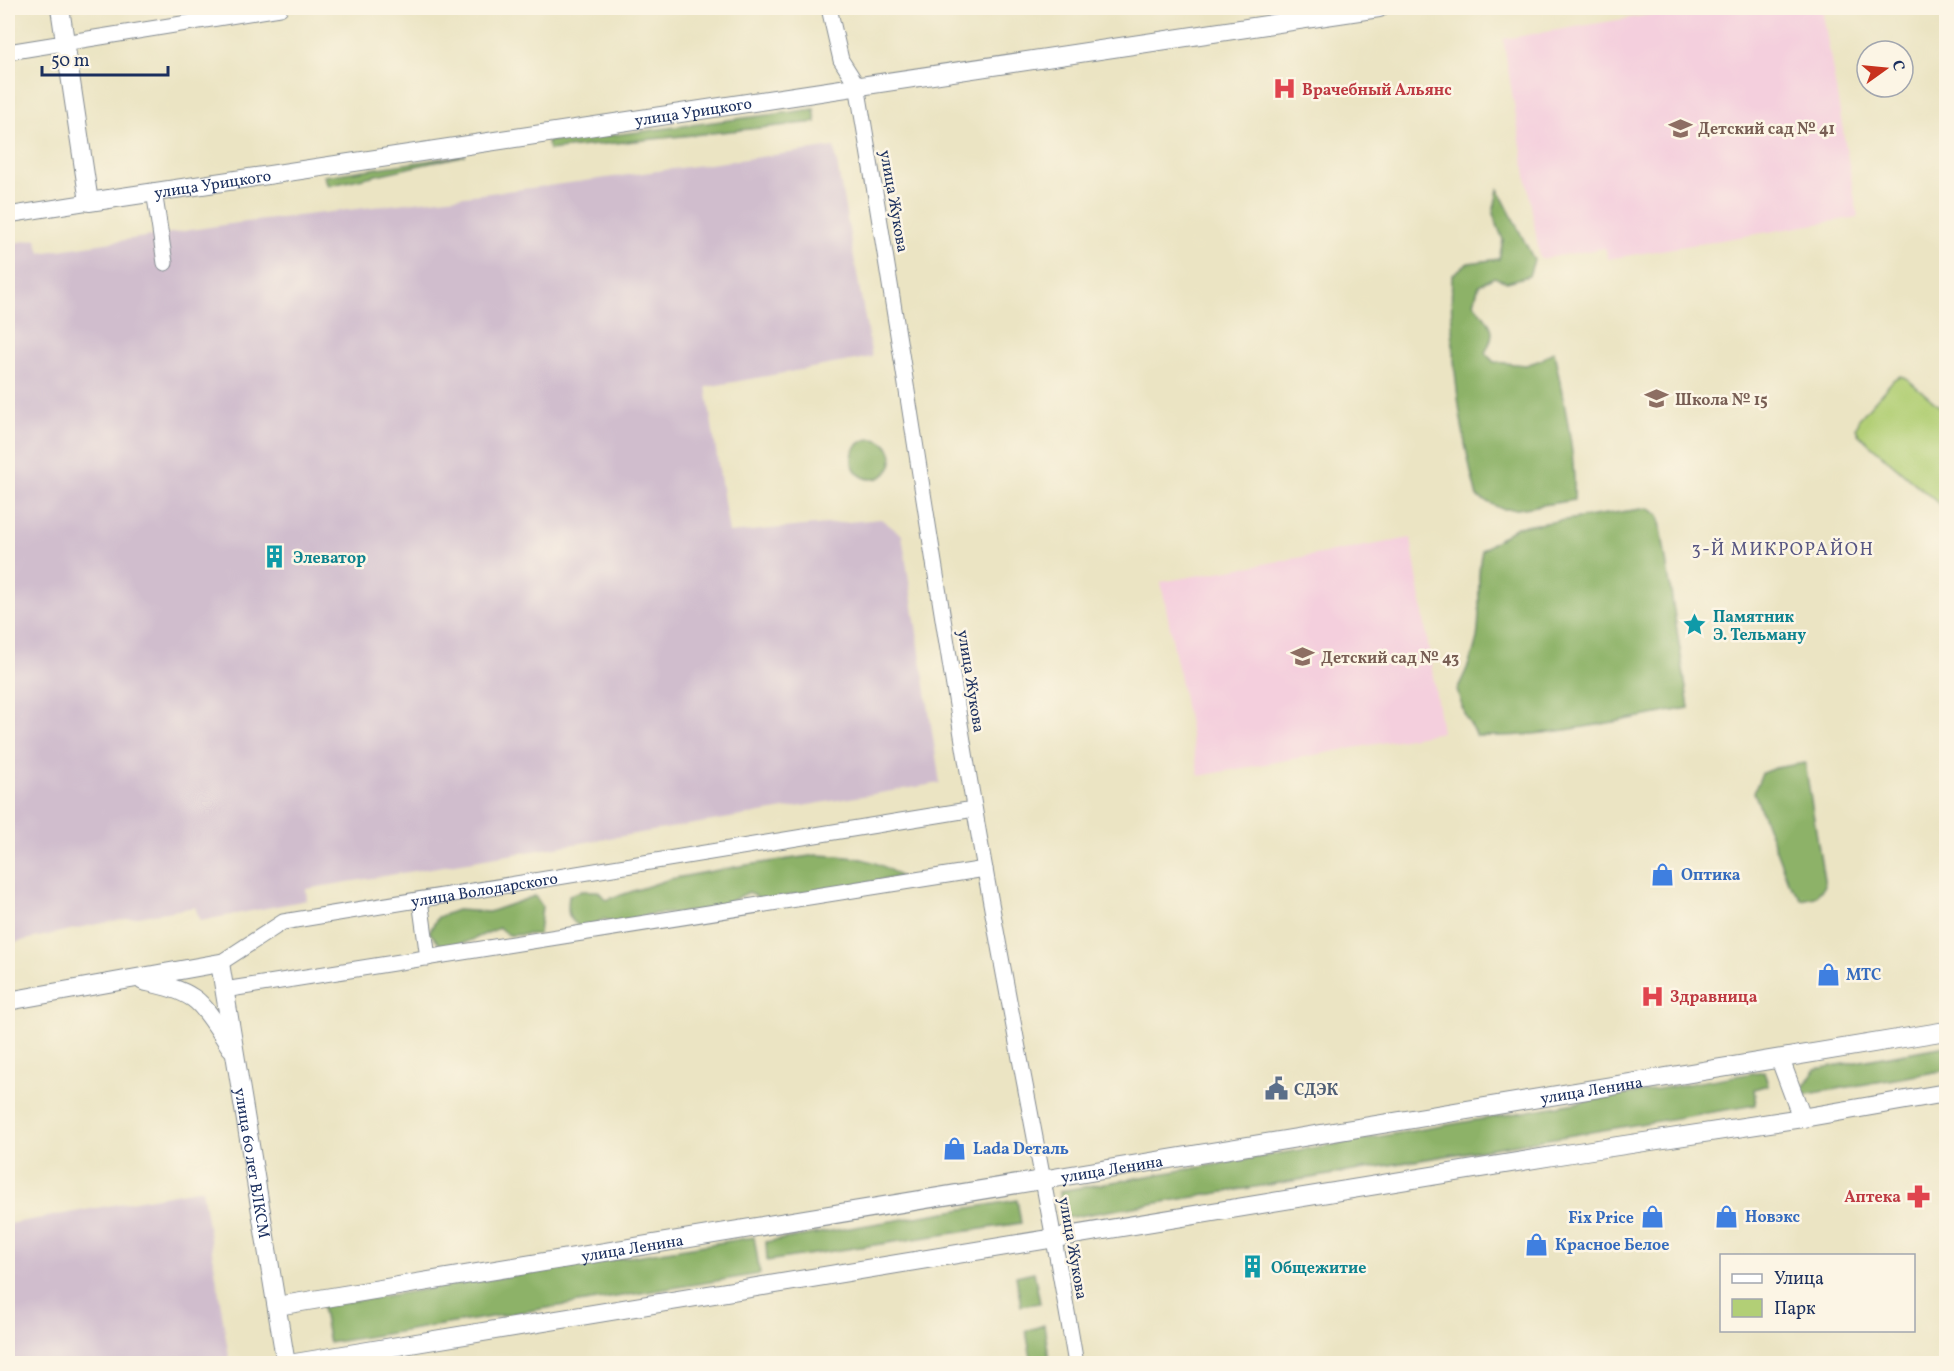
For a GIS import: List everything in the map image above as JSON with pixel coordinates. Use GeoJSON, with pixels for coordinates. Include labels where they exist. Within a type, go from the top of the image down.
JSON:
{"type":"FeatureCollection","features":[{"type":"Feature","properties":{"kind":"street"},"geometry":{"type":"LineString","coordinates":[[60,8],[89,202]]}},
{"type":"Feature","properties":{"kind":"street"},"geometry":{"type":"LineString","coordinates":[[8,52],[280,8]]}},
{"type":"Feature","properties":{"kind":"street","name":"улица Жукова"},"geometry":{"type":"LineString","coordinates":[[830,8],[841,60],[857,85],[890,277],[974,809],[1076,1364]]}},
{"type":"Feature","properties":{"kind":"street","name":"улица Урицкого"},"geometry":{"type":"LineString","coordinates":[[8,215],[154,191],[1379,8]]}},
{"type":"Feature","properties":{"kind":"street"},"geometry":{"type":"LineString","coordinates":[[154,191],[165,263]]}},
{"type":"Feature","properties":{"kind":"street","name":"улица Володарского"},"geometry":{"type":"LineString","coordinates":[[8,1001],[220,963],[283,922],[974,809]]}},
{"type":"Feature","properties":{"kind":"street"},"geometry":{"type":"LineString","coordinates":[[224,990],[985,869]]}},
{"type":"Feature","properties":{"kind":"street"},"geometry":{"type":"LineString","coordinates":[[420,900],[429,958]]}},
{"type":"Feature","properties":{"kind":"street","name":"улица 60 лет ВЛКСМ"},"geometry":{"type":"LineString","coordinates":[[220,963],[288,1364]]}},
{"type":"Feature","properties":{"kind":"street"},"geometry":{"type":"LineString","coordinates":[[132,979],[171,987],[194,998],[211,1018],[235,1054]]}},
{"type":"Feature","properties":{"kind":"street","name":"улица Ленина"},"geometry":{"type":"LineString","coordinates":[[277,1306],[1947,1031]]}},
{"type":"Feature","properties":{"kind":"street"},"geometry":{"type":"LineString","coordinates":[[1780,1059],[1802,1118]]}},
{"type":"Feature","properties":{"kind":"street"},"geometry":{"type":"LineString","coordinates":[[288,1364],[1054,1237],[1947,1093]]}},
{"type":"Feature","properties":{"kind":"shaded area","name":"Детский сад № 41"},"geometry":{"type":"Polygon","coordinates":[[[1691,8],[1822,8],[1858,217],[1608,259],[1605,248],[1540,259],[1503,39],[1691,8]]]}},
{"type":"Feature","properties":{"kind":"shaded area"},"geometry":{"type":"Polygon","coordinates":[[[834,147],[872,357],[706,387],[729,533],[881,519],[902,535],[940,783],[306,889],[307,900],[200,921],[195,907],[92,925],[12,943],[13,959],[8,960],[8,244],[36,239],[40,253],[230,224],[547,186],[834,147]]]}},
{"type":"Feature","properties":{"kind":"shaded area","name":"Детский сад № 43"},"geometry":{"type":"Polygon","coordinates":[[[1411,538],[1442,732],[1199,776],[1161,582],[1411,538]]]}},
{"type":"Feature","properties":{"kind":"shaded area"},"geometry":{"type":"Polygon","coordinates":[[[202,1189],[230,1363],[8,1363],[8,1224],[202,1189]]]}},
{"type":"Feature","properties":{"kind":"green space"},"geometry":{"type":"Polygon","coordinates":[[[814,109],[816,122],[549,150],[547,141],[621,134],[814,109]]]}},
{"type":"Feature","properties":{"kind":"green space"},"geometry":{"type":"Polygon","coordinates":[[[466,155],[328,186],[324,176],[466,155]]]}},
{"type":"Feature","properties":{"kind":"green space"},"geometry":{"type":"Polygon","coordinates":[[[1498,189],[1534,260],[1529,276],[1507,282],[1494,277],[1479,285],[1474,303],[1491,326],[1492,332],[1485,353],[1494,362],[1526,365],[1541,360],[1554,351],[1573,463],[1574,500],[1518,509],[1502,509],[1477,497],[1460,416],[1452,329],[1452,275],[1468,263],[1499,259],[1503,240],[1493,214],[1498,189]]]}},
{"type":"Feature","properties":{"kind":"green space"},"geometry":{"type":"Polygon","coordinates":[[[1900,376],[1906,378],[1946,412],[1946,510],[1859,435],[1856,428],[1858,420],[1894,379],[1900,376]]]}},
{"type":"Feature","properties":{"kind":"green space"},"geometry":{"type":"Polygon","coordinates":[[[872,439],[886,445],[892,459],[886,473],[872,479],[858,473],[852,459],[858,445],[872,439]]]}},
{"type":"Feature","properties":{"kind":"green space"},"geometry":{"type":"Polygon","coordinates":[[[1648,508],[1659,515],[1689,708],[1557,731],[1477,736],[1465,716],[1457,690],[1477,638],[1482,550],[1517,527],[1648,508]]]}},
{"type":"Feature","properties":{"kind":"green space"},"geometry":{"type":"Polygon","coordinates":[[[1805,763],[1825,886],[1815,897],[1802,900],[1788,882],[1754,792],[1762,773],[1775,768],[1805,763]]]}},
{"type":"Feature","properties":{"kind":"green space"},"geometry":{"type":"Polygon","coordinates":[[[817,855],[871,861],[901,877],[762,900],[749,892],[719,907],[681,913],[652,914],[616,923],[604,919],[584,929],[569,915],[569,895],[582,891],[598,891],[606,900],[670,879],[817,855]]]}},
{"type":"Feature","properties":{"kind":"green space"},"geometry":{"type":"Polygon","coordinates":[[[535,896],[542,906],[539,934],[509,935],[499,928],[467,942],[443,948],[429,932],[438,917],[457,910],[489,912],[535,896]]]}},
{"type":"Feature","properties":{"kind":"green space"},"geometry":{"type":"Polygon","coordinates":[[[1946,1046],[1946,1070],[1797,1096],[1816,1069],[1946,1046]]]}},
{"type":"Feature","properties":{"kind":"green space"},"geometry":{"type":"Polygon","coordinates":[[[1764,1071],[1768,1085],[1754,1089],[1756,1105],[1066,1218],[1061,1210],[1060,1191],[1764,1071]]]}},
{"type":"Feature","properties":{"kind":"green space"},"geometry":{"type":"Polygon","coordinates":[[[1017,1200],[1021,1223],[767,1261],[766,1242],[1017,1200]]]}},
{"type":"Feature","properties":{"kind":"green space"},"geometry":{"type":"Polygon","coordinates":[[[754,1237],[760,1274],[329,1343],[322,1306],[754,1237]]]}},
{"type":"Feature","properties":{"kind":"green space"},"geometry":{"type":"Polygon","coordinates":[[[1034,1272],[1040,1303],[1021,1306],[1016,1276],[1034,1272]]]}},
{"type":"Feature","properties":{"kind":"green space"},"geometry":{"type":"Polygon","coordinates":[[[1044,1325],[1050,1363],[1032,1363],[1026,1331],[1044,1325]]]}},
{"type":"Feature","properties":{"kind":"place","name":"Врачебный Альянс"},"geometry":{"type":"Point","coordinates":[1284,89]}},
{"type":"Feature","properties":{"kind":"place","name":"Детский сад № 41"},"geometry":{"type":"Point","coordinates":[1680,128]}},
{"type":"Feature","properties":{"kind":"place","name":"Школа № 15"},"geometry":{"type":"Point","coordinates":[1657,399]}},
{"type":"Feature","properties":{"kind":"place","name":"Элеватор"},"geometry":{"type":"Point","coordinates":[275,557]}},
{"type":"Feature","properties":{"kind":"place","name":"Памятник Э. Тельману"},"geometry":{"type":"Point","coordinates":[1695,625]}},
{"type":"Feature","properties":{"kind":"place","name":"Детский сад № 43"},"geometry":{"type":"Point","coordinates":[1303,657]}},
{"type":"Feature","properties":{"kind":"place","name":"Оптика"},"geometry":{"type":"Point","coordinates":[1663,874]}},
{"type":"Feature","properties":{"kind":"place","name":"МТС"},"geometry":{"type":"Point","coordinates":[1828,974]}},
{"type":"Feature","properties":{"kind":"place","name":"Здравница"},"geometry":{"type":"Point","coordinates":[1652,996]}},
{"type":"Feature","properties":{"kind":"place","name":"СДЭК"},"geometry":{"type":"Point","coordinates":[1276,1089]}},
{"type":"Feature","properties":{"kind":"place","name":"Lada Dеталь"},"geometry":{"type":"Point","coordinates":[955,1148]}},
{"type":"Feature","properties":{"kind":"place","name":"Аптека"},"geometry":{"type":"Point","coordinates":[1919,1196]}},
{"type":"Feature","properties":{"kind":"place","name":"Новэкс"},"geometry":{"type":"Point","coordinates":[1727,1216]}},
{"type":"Feature","properties":{"kind":"place","name":"Fix Price"},"geometry":{"type":"Point","coordinates":[1652,1217]}},
{"type":"Feature","properties":{"kind":"place","name":"Красное Белое"},"geometry":{"type":"Point","coordinates":[1537,1244]}},
{"type":"Feature","properties":{"kind":"place","name":"Общежитие"},"geometry":{"type":"Point","coordinates":[1253,1267]}},
{"type":"Feature","properties":{"kind":"district","name":"3-Й МИКРОРАЙОН"},"geometry":{"type":"Point","coordinates":[1783,549]}}]}
